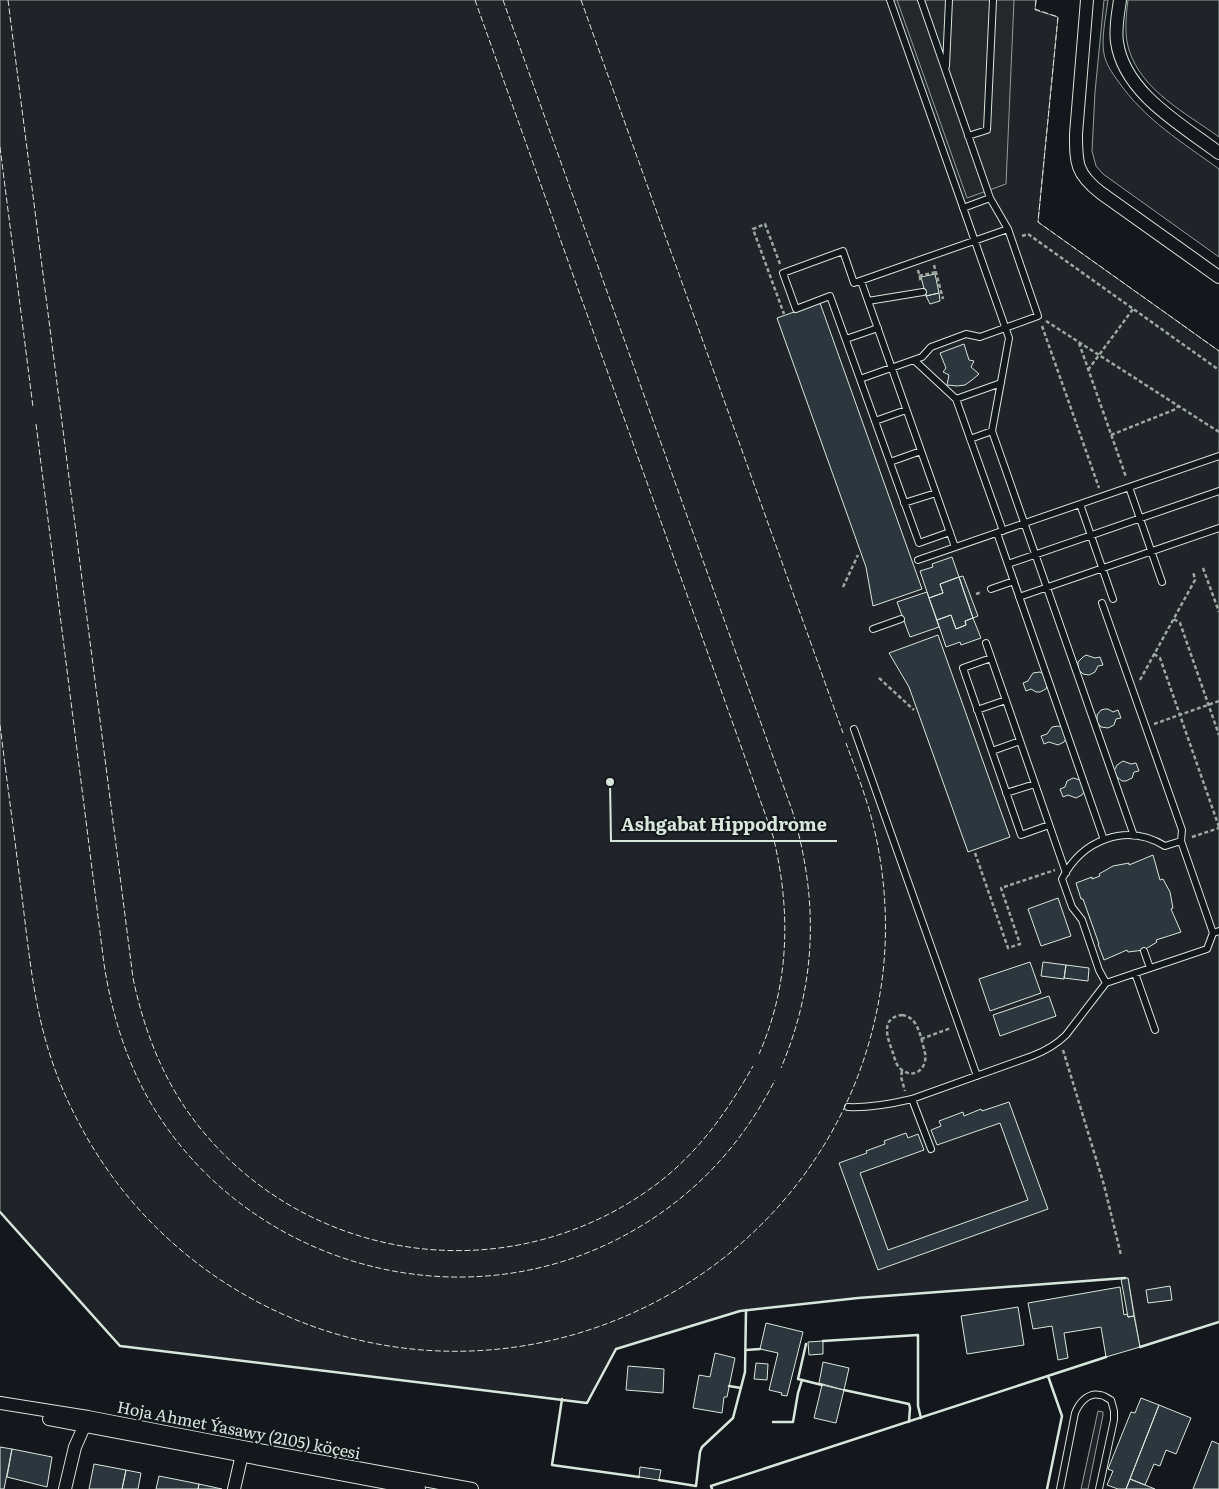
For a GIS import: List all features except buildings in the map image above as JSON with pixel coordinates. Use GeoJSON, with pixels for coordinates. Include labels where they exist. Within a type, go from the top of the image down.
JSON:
{"type":"FeatureCollection","features":[{"type":"Feature","properties":{"kind":"street"},"geometry":{"type":"LineString","coordinates":[[1087,0],[1076,134],[1076,154],[1079,169],[1084,178],[1101,193],[1219,277]]}},
{"type":"Feature","properties":{"kind":"street"},"geometry":{"type":"LineString","coordinates":[[1120,0],[1116,31],[1117,43],[1122,62],[1127,71],[1160,109],[1219,153]]}},
{"type":"Feature","properties":{"kind":"street","name":"Hoja Ahmet Ýasawy (2105) köçesi"},"geometry":{"type":"LineString","coordinates":[[0,1402],[86,1422],[419,1489]]}},
{"type":"Feature","properties":{"kind":"street","name":"Hoja Ahmet Ýasawy (2105) köçesi"},"geometry":{"type":"LineString","coordinates":[[0,1409],[86,1422]]}},
{"type":"Feature","properties":{"kind":"street"},"geometry":{"type":"LineString","coordinates":[[65,1489],[75,1447],[86,1422]]}},
{"type":"Feature","properties":{"kind":"street"},"geometry":{"type":"LineString","coordinates":[[234,1489],[242,1452]]}},
{"type":"Feature","properties":{"kind":"street","name":"Hoja Ahmet Ýasawy (2105) köçesi"},"geometry":{"type":"LineString","coordinates":[[242,1452],[472,1489]]}},
{"type":"Feature","properties":{"kind":"lane"},"geometry":{"type":"LineString","coordinates":[[890,0],[1009,338],[992,431],[1134,836]]}},
{"type":"Feature","properties":{"kind":"lane"},"geometry":{"type":"LineString","coordinates":[[860,379],[922,357],[931,346],[966,334],[980,337],[1038,316],[1008,229],[990,198],[921,0]]}},
{"type":"Feature","properties":{"kind":"lane"},"geometry":{"type":"LineString","coordinates":[[946,70],[949,0]]}},
{"type":"Feature","properties":{"kind":"lane"},"geometry":{"type":"LineString","coordinates":[[968,136],[987,130],[993,0]]}},
{"type":"Feature","properties":{"kind":"lane"},"geometry":{"type":"LineString","coordinates":[[963,208],[990,198]]}},
{"type":"Feature","properties":{"kind":"lane"},"geometry":{"type":"LineString","coordinates":[[950,532],[918,543],[830,296],[796,309],[783,273],[843,252],[854,283],[1008,229]]}},
{"type":"Feature","properties":{"kind":"lane"},"geometry":{"type":"LineString","coordinates":[[861,281],[955,547]]}},
{"type":"Feature","properties":{"kind":"lane"},"geometry":{"type":"LineString","coordinates":[[868,301],[923,292]]}},
{"type":"Feature","properties":{"kind":"lane"},"geometry":{"type":"LineString","coordinates":[[846,339],[878,328]]}},
{"type":"Feature","properties":{"kind":"lane"},"geometry":{"type":"LineString","coordinates":[[914,360],[956,399],[1000,532],[1019,597],[1104,840]]}},
{"type":"Feature","properties":{"kind":"lane"},"geometry":{"type":"LineString","coordinates":[[956,399],[1001,383]]}},
{"type":"Feature","properties":{"kind":"lane"},"geometry":{"type":"LineString","coordinates":[[875,421],[906,410]]}},
{"type":"Feature","properties":{"kind":"lane"},"geometry":{"type":"LineString","coordinates":[[970,439],[992,431]]}},
{"type":"Feature","properties":{"kind":"lane"},"geometry":{"type":"LineString","coordinates":[[890,462],[921,451]]}},
{"type":"Feature","properties":{"kind":"lane"},"geometry":{"type":"LineString","coordinates":[[918,560],[1219,456]]}},
{"type":"Feature","properties":{"kind":"lane"},"geometry":{"type":"LineString","coordinates":[[1129,487],[1162,582]]}},
{"type":"Feature","properties":{"kind":"lane"},"geometry":{"type":"LineString","coordinates":[[1008,564],[1219,491]]}},
{"type":"Feature","properties":{"kind":"lane"},"geometry":{"type":"LineString","coordinates":[[904,503],[936,492]]}},
{"type":"Feature","properties":{"kind":"lane"},"geometry":{"type":"LineString","coordinates":[[1080,504],[1113,599]]}},
{"type":"Feature","properties":{"kind":"lane"},"geometry":{"type":"LineString","coordinates":[[1019,597],[1219,528]]}},
{"type":"Feature","properties":{"kind":"lane"},"geometry":{"type":"LineString","coordinates":[[991,589],[1014,581]]}},
{"type":"Feature","properties":{"kind":"lane"},"geometry":{"type":"LineString","coordinates":[[848,1107],[867,1108],[910,1099],[1046,1050],[1066,1035],[1106,983],[1207,949],[1216,932],[1180,841],[1182,830],[1102,603]]}},
{"type":"Feature","properties":{"kind":"lane"},"geometry":{"type":"LineString","coordinates":[[873,629],[902,619]]}},
{"type":"Feature","properties":{"kind":"lane"},"geometry":{"type":"LineString","coordinates":[[986,643],[1065,870]]}},
{"type":"Feature","properties":{"kind":"lane"},"geometry":{"type":"LineString","coordinates":[[991,658],[962,668],[1021,835],[1049,825]]}},
{"type":"Feature","properties":{"kind":"lane"},"geometry":{"type":"LineString","coordinates":[[977,710],[1006,700]]}},
{"type":"Feature","properties":{"kind":"lane"},"geometry":{"type":"LineString","coordinates":[[854,729],[977,1076]]}},
{"type":"Feature","properties":{"kind":"lane"},"geometry":{"type":"LineString","coordinates":[[992,751],[1020,741]]}},
{"type":"Feature","properties":{"kind":"lane"},"geometry":{"type":"LineString","coordinates":[[1006,793],[1035,784]]}},
{"type":"Feature","properties":{"kind":"lane"},"geometry":{"type":"LineString","coordinates":[[1106,983],[1099,970],[1082,920],[1072,907],[1062,880],[1065,870],[1081,853],[1090,847],[1104,840],[1119,836],[1151,839],[1165,846],[1180,841]]}},
{"type":"Feature","properties":{"kind":"lane"},"geometry":{"type":"LineString","coordinates":[[1144,951],[1150,968]]}},
{"type":"Feature","properties":{"kind":"lane"},"geometry":{"type":"LineString","coordinates":[[1135,973],[1155,1030]]}},
{"type":"Feature","properties":{"kind":"lane"},"geometry":{"type":"LineString","coordinates":[[910,1099],[931,1149]]}},
{"type":"Feature","properties":{"kind":"lane"},"geometry":{"type":"LineString","coordinates":[[1060,1489],[1075,1412],[1087,1397],[1100,1394],[1111,1400],[1114,1420],[1099,1489]]}},
{"type":"Feature","properties":{"kind":"path"},"geometry":{"type":"LineString","coordinates":[[783,273],[765,224],[753,229],[784,314]]}},
{"type":"Feature","properties":{"kind":"path"},"geometry":{"type":"LineString","coordinates":[[1012,240],[1028,234],[1219,370]]}},
{"type":"Feature","properties":{"kind":"path"},"geometry":{"type":"LineString","coordinates":[[932,256],[943,299]]}},
{"type":"Feature","properties":{"kind":"path"},"geometry":{"type":"LineString","coordinates":[[919,276],[936,272]]}},
{"type":"Feature","properties":{"kind":"path"},"geometry":{"type":"LineString","coordinates":[[1088,370],[1133,309]]}},
{"type":"Feature","properties":{"kind":"path"},"geometry":{"type":"LineString","coordinates":[[1038,316],[1219,432]]}},
{"type":"Feature","properties":{"kind":"path"},"geometry":{"type":"LineString","coordinates":[[1038,316],[1102,497]]}},
{"type":"Feature","properties":{"kind":"path"},"geometry":{"type":"LineString","coordinates":[[1078,342],[1129,487]]}},
{"type":"Feature","properties":{"kind":"path"},"geometry":{"type":"LineString","coordinates":[[1111,436],[1176,409],[1178,406]]}},
{"type":"Feature","properties":{"kind":"path"},"geometry":{"type":"LineString","coordinates":[[843,588],[858,555]]}},
{"type":"Feature","properties":{"kind":"path"},"geometry":{"type":"LineString","coordinates":[[1203,568],[1219,612]]}},
{"type":"Feature","properties":{"kind":"path"},"geometry":{"type":"LineString","coordinates":[[1131,685],[1138,682],[1174,619],[1195,580],[1192,572]]}},
{"type":"Feature","properties":{"kind":"path"},"geometry":{"type":"LineString","coordinates":[[1174,619],[1180,623],[1219,736]]}},
{"type":"Feature","properties":{"kind":"path"},"geometry":{"type":"LineString","coordinates":[[1154,654],[1160,658],[1219,827],[1180,841]]}},
{"type":"Feature","properties":{"kind":"path"},"geometry":{"type":"LineString","coordinates":[[879,678],[914,710]]}},
{"type":"Feature","properties":{"kind":"path"},"geometry":{"type":"LineString","coordinates":[[1146,727],[1219,701]]}},
{"type":"Feature","properties":{"kind":"path"},"geometry":{"type":"LineString","coordinates":[[975,852],[1008,948],[1020,944],[1001,888],[1065,870]]}},
{"type":"Feature","properties":{"kind":"path"},"geometry":{"type":"LineString","coordinates":[[897,1016],[911,1018],[921,1039],[926,1058],[923,1067],[916,1073],[902,1071],[896,1063],[887,1036],[889,1022],[897,1016]]}},
{"type":"Feature","properties":{"kind":"path"},"geometry":{"type":"LineString","coordinates":[[921,1039],[959,1025]]}},
{"type":"Feature","properties":{"kind":"path"},"geometry":{"type":"LineString","coordinates":[[1060,1041],[1104,1185],[1121,1255]]}},
{"type":"Feature","properties":{"kind":"path"},"geometry":{"type":"LineString","coordinates":[[902,1071],[901,1077],[910,1099]]}},
{"type":"Feature","properties":{"kind":"shaded area"},"geometry":{"type":"Polygon","coordinates":[[[0,0],[1036,0],[1035,10],[1058,17],[1038,222],[1219,351],[1219,1322],[1140,1347],[1128,1278],[858,1298],[740,1311],[616,1349],[587,1403],[120,1346],[0,1212],[0,0]]]}},
{"type":"Feature","properties":{"kind":"shaded area"},"geometry":{"type":"Polygon","coordinates":[[[897,0],[1014,0],[1006,184],[967,198],[897,0]]]}},
{"type":"Feature","properties":{"kind":"shaded area"},"geometry":{"type":"Polygon","coordinates":[[[1104,0],[1108,0],[1103,48],[1108,65],[1114,75],[1129,95],[1152,119],[1219,169],[1219,257],[1103,174],[1096,166],[1092,151],[1095,92],[1104,0]]]}},
{"type":"Feature","properties":{"kind":"shaded area"},"geometry":{"type":"Polygon","coordinates":[[[1128,0],[1219,0],[1219,137],[1166,100],[1144,78],[1135,65],[1126,38],[1128,0]]]}},
{"type":"Feature","properties":{"kind":"shaded area"},"geometry":{"type":"Polygon","coordinates":[[[1098,1411],[1103,1412],[1103,1415],[1088,1489],[1081,1489],[1098,1411]]]}},
{"type":"Feature","properties":{"kind":"fence"},"geometry":{"type":"LineString","coordinates":[[8,0],[133,978],[147,1031],[169,1081],[188,1112],[232,1162],[284,1202],[341,1230],[403,1246],[466,1251],[530,1243],[592,1222],[650,1189],[681,1163],[708,1134],[732,1101],[753,1066]]}},
{"type":"Feature","properties":{"kind":"fence"},"geometry":{"type":"LineString","coordinates":[[475,0],[773,836],[783,891],[784,946],[782,974],[777,1001],[759,1054]]}},
{"type":"Feature","properties":{"kind":"fence"},"geometry":{"type":"LineString","coordinates":[[503,0],[792,810],[801,843],[810,908],[810,940],[802,1004],[781,1068]]}},
{"type":"Feature","properties":{"kind":"fence"},"geometry":{"type":"LineString","coordinates":[[581,0],[843,733]]}},
{"type":"Feature","properties":{"kind":"fence"},"geometry":{"type":"LineString","coordinates":[[1036,0],[1035,9],[1058,17],[1038,222],[1219,351]]}},
{"type":"Feature","properties":{"kind":"fence"},"geometry":{"type":"LineString","coordinates":[[0,147],[33,407]]}},
{"type":"Feature","properties":{"kind":"fence"},"geometry":{"type":"LineString","coordinates":[[36,424],[104,964],[111,1002],[122,1039],[145,1093],[155,1110],[198,1166],[251,1211],[310,1245],[374,1267],[442,1277],[510,1273],[577,1257],[641,1226],[662,1212],[701,1181],[718,1163],[749,1124],[775,1080]]}},
{"type":"Feature","properties":{"kind":"fence"},"geometry":{"type":"LineString","coordinates":[[0,725],[30,958],[43,1031],[66,1098],[112,1177],[153,1225],[176,1246],[201,1266],[254,1300],[356,1339],[459,1351],[561,1338],[655,1302],[739,1245],[808,1170],[857,1078],[883,972],[885,952],[885,910],[882,869],[869,809],[846,743]]}},
{"type":"Feature","properties":{"kind":"wall"},"geometry":{"type":"LineString","coordinates":[[0,1212],[120,1346],[587,1403],[616,1349],[740,1311],[858,1298],[1125,1278]]}},
{"type":"Feature","properties":{"kind":"wall"},"geometry":{"type":"LineString","coordinates":[[659,1480],[696,1486],[702,1447],[733,1418],[745,1372],[746,1310]]}},
{"type":"Feature","properties":{"kind":"wall"},"geometry":{"type":"LineString","coordinates":[[1140,1347],[1219,1322]]}},
{"type":"Feature","properties":{"kind":"wall"},"geometry":{"type":"LineString","coordinates":[[823,1341],[918,1335],[918,1406],[921,1418]]}},
{"type":"Feature","properties":{"kind":"wall"},"geometry":{"type":"LineString","coordinates":[[806,1344],[798,1379],[822,1385]]}},
{"type":"Feature","properties":{"kind":"wall"},"geometry":{"type":"LineString","coordinates":[[746,1350],[760,1349]]}},
{"type":"Feature","properties":{"kind":"wall"},"geometry":{"type":"LineString","coordinates":[[712,1489],[711,1486],[1106,1357]]}},
{"type":"Feature","properties":{"kind":"wall"},"geometry":{"type":"LineString","coordinates":[[1047,1489],[1062,1416],[1048,1376]]}},
{"type":"Feature","properties":{"kind":"wall"},"geometry":{"type":"LineString","coordinates":[[773,1422],[793,1422],[802,1380]]}},
{"type":"Feature","properties":{"kind":"wall"},"geometry":{"type":"LineString","coordinates":[[729,1386],[741,1388]]}},
{"type":"Feature","properties":{"kind":"wall"},"geometry":{"type":"LineString","coordinates":[[844,1390],[909,1404],[909,1422]]}},
{"type":"Feature","properties":{"kind":"wall"},"geometry":{"type":"LineString","coordinates":[[562,1399],[552,1465],[639,1477]]}},
{"type":"Feature","properties":{"kind":"place","name":"Ashgabat Hippodrome"},"geometry":{"type":"Point","coordinates":[610,782]}}]}
